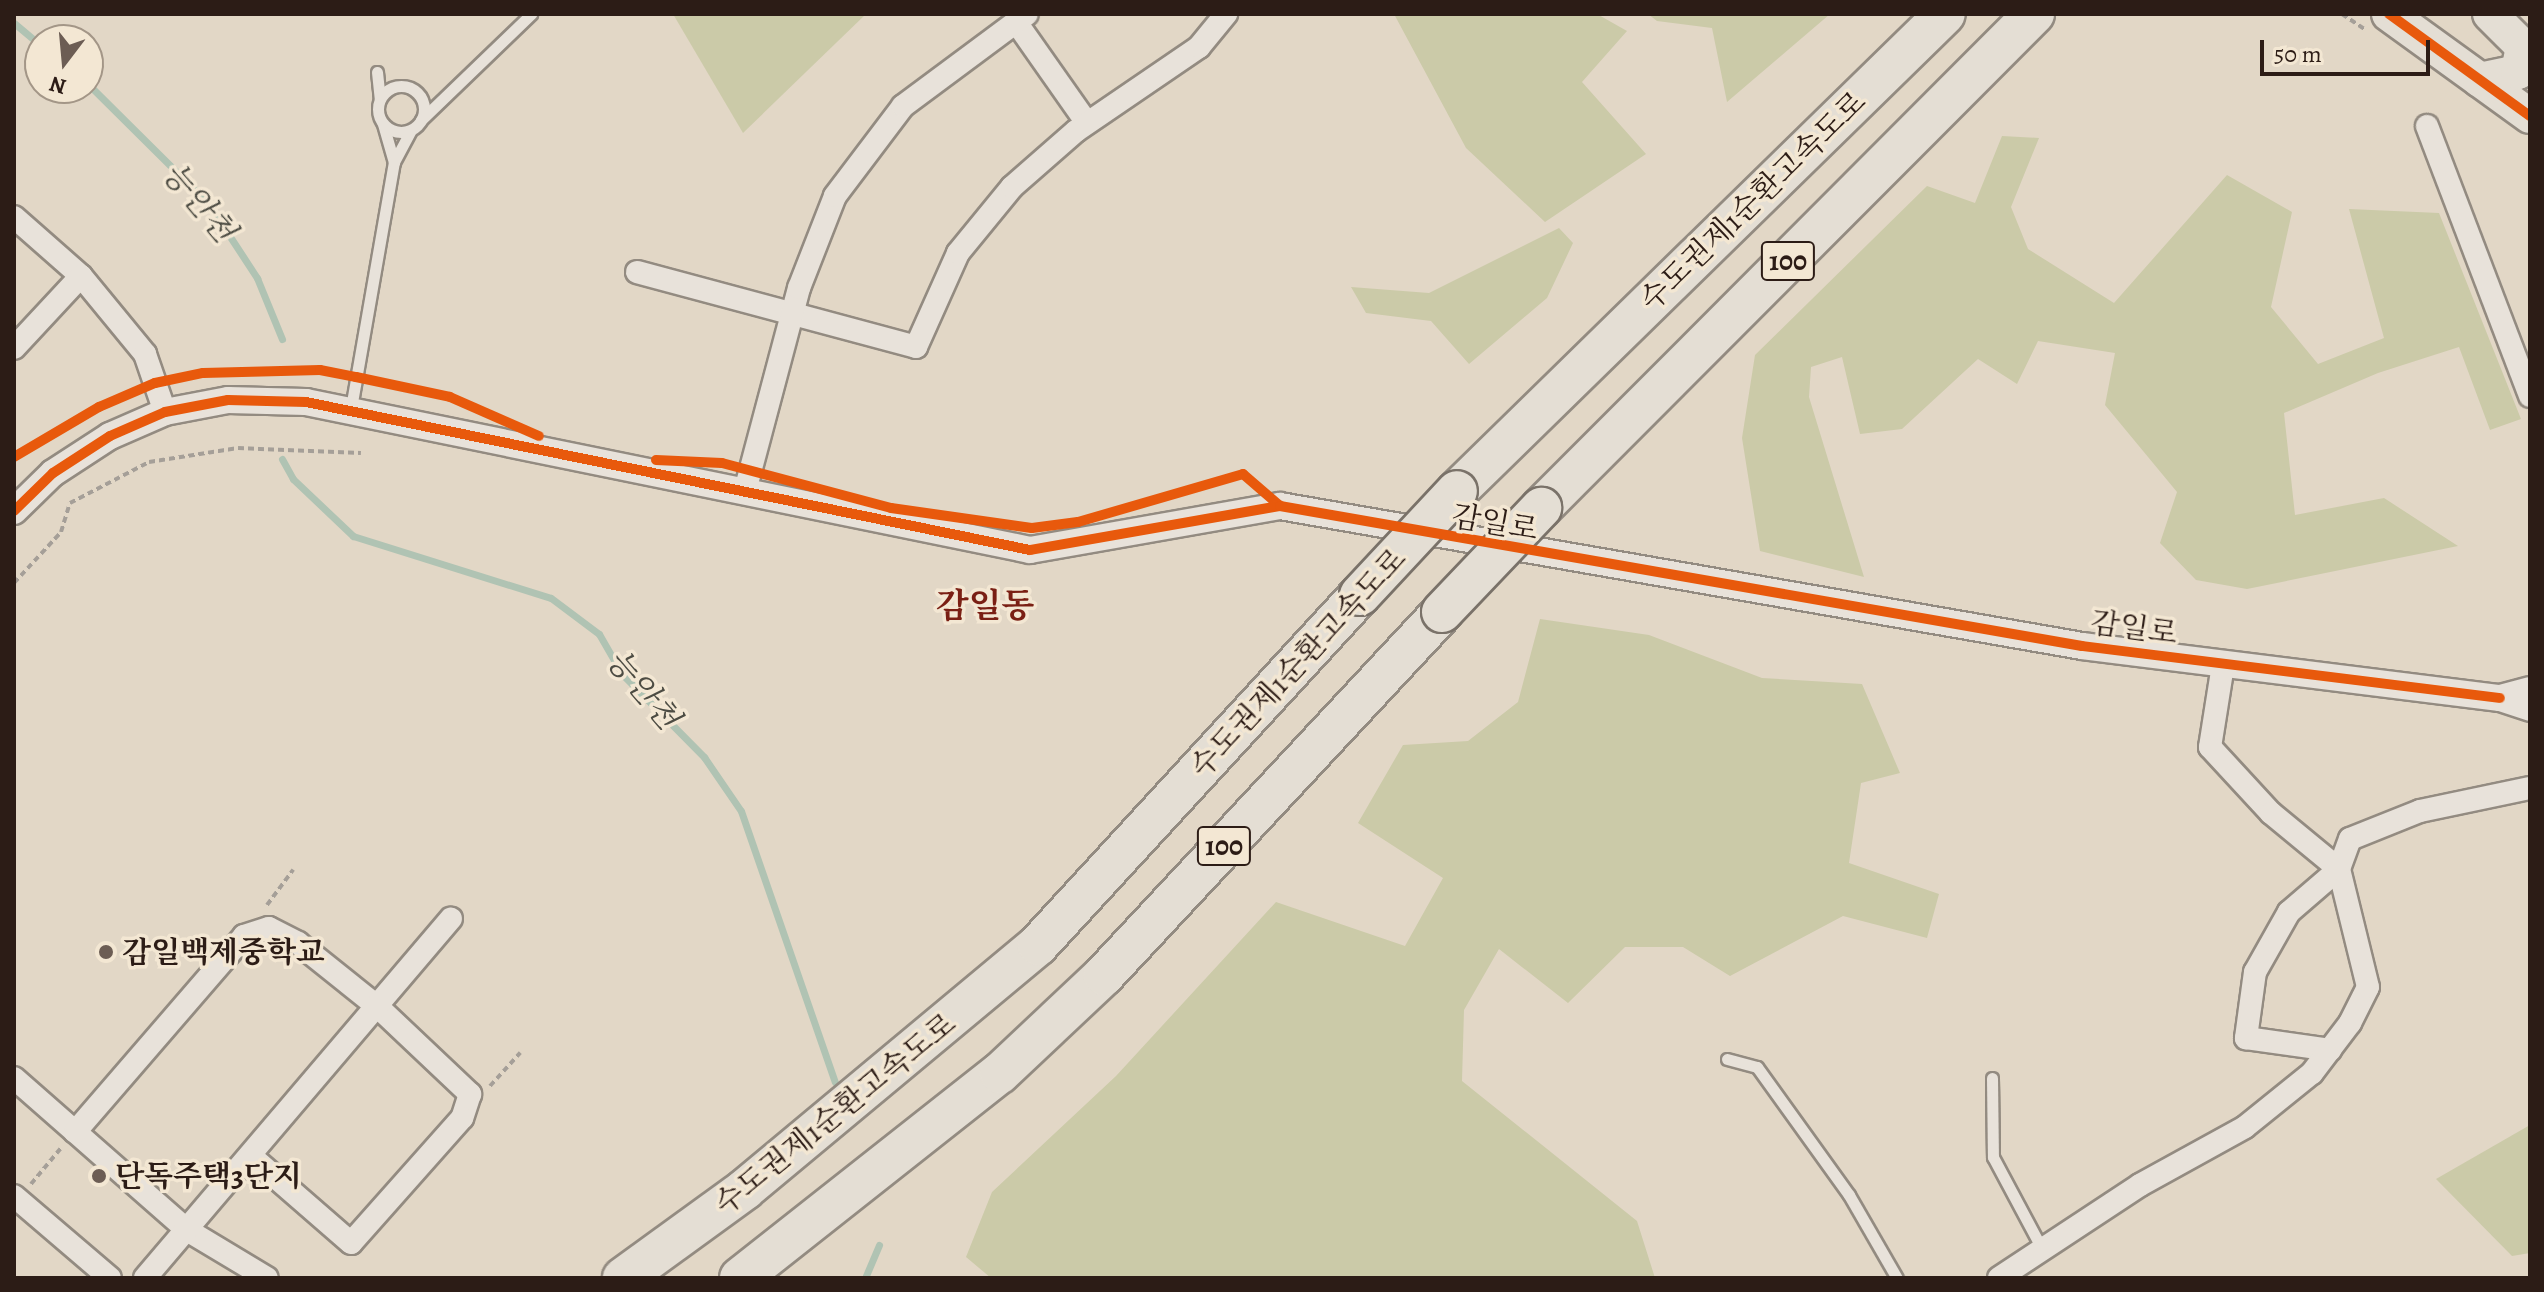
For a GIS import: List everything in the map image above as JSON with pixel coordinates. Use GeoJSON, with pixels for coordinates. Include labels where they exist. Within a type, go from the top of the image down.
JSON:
{"type":"FeatureCollection","features":[{"type":"Feature","properties":{"kind":"highway","name":"수도권제1순환고속도로"},"geometry":{"type":"LineString","coordinates":[[623,1278],[744,1190],[959,1015],[1038,945],[1457,491],[1945,14]]}},
{"type":"Feature","properties":{"kind":"highway","name":"100"},"geometry":{"type":"LineString","coordinates":[[740,1278],[1000,1073],[1104,975],[1541,508],[2034,14]]}},
{"type":"Feature","properties":{"kind":"main road"},"geometry":{"type":"LineString","coordinates":[[2389,14],[2530,116]]}},
{"type":"Feature","properties":{"kind":"main road"},"geometry":{"type":"LineString","coordinates":[[2480,80],[2518,72],[2526,50],[2490,14]]}},
{"type":"Feature","properties":{"kind":"street"},"geometry":{"type":"LineString","coordinates":[[637,272],[916,347],[958,253],[1012,187],[1087,123],[1199,47],[1226,14]]}},
{"type":"Feature","properties":{"kind":"street"},"geometry":{"type":"LineString","coordinates":[[745,491],[792,313],[835,196],[903,106],[1022,18],[1087,123]]}},
{"type":"Feature","properties":{"kind":"street"},"geometry":{"type":"LineString","coordinates":[[2427,126],[2530,396]]}},
{"type":"Feature","properties":{"kind":"street"},"geometry":{"type":"LineString","coordinates":[[14,217],[81,276],[145,354],[165,412]]}},
{"type":"Feature","properties":{"kind":"street"},"geometry":{"type":"LineString","coordinates":[[14,348],[81,276]]}},
{"type":"Feature","properties":{"kind":"street","name":"감일로"},"geometry":{"type":"LineString","coordinates":[[14,511],[65,465],[110,436],[165,412],[240,400],[351,408],[1030,550],[1280,506],[1548,556],[1688,574],[2082,646],[2500,698],[2530,708]]}},
{"type":"Feature","properties":{"kind":"street"},"geometry":{"type":"LineString","coordinates":[[1999,1278],[2041,1247],[2245,1127],[2312,1073],[2330,1050],[2368,987],[2339,869],[2271,813],[2210,747],[2223,665]]}},
{"type":"Feature","properties":{"kind":"street","name":"감일로"},"geometry":{"type":"LineString","coordinates":[[2500,698],[2530,690]]}},
{"type":"Feature","properties":{"kind":"street"},"geometry":{"type":"LineString","coordinates":[[2330,1050],[2246,1038],[2255,972],[2289,912],[2339,869],[2350,839],[2420,811],[2530,788]]}},
{"type":"Feature","properties":{"kind":"street"},"geometry":{"type":"LineString","coordinates":[[145,1278],[451,919]]}},
{"type":"Feature","properties":{"kind":"street"},"geometry":{"type":"LineString","coordinates":[[75,1132],[244,936],[269,928],[298,943],[378,1007],[470,1094],[462,1118],[351,1243],[251,1156]]}},
{"type":"Feature","properties":{"kind":"street"},"geometry":{"type":"LineString","coordinates":[[14,1078],[187,1230],[267,1278]]}},
{"type":"Feature","properties":{"kind":"street"},"geometry":{"type":"LineString","coordinates":[[16,1198],[110,1278]]}},
{"type":"Feature","properties":{"kind":"lane"},"geometry":{"type":"LineString","coordinates":[[351,408],[394,162],[411,130],[531,14]]}},
{"type":"Feature","properties":{"kind":"lane"},"geometry":{"type":"LineString","coordinates":[[394,162],[383,122],[377,72],[419,95],[447,95]]}},
{"type":"Feature","properties":{"kind":"lane"},"geometry":{"type":"LineString","coordinates":[[380,99],[398,86]]}},
{"type":"Feature","properties":{"kind":"lane"},"geometry":{"type":"LineString","coordinates":[[419,95],[421,120]]}},
{"type":"Feature","properties":{"kind":"lane"},"geometry":{"type":"LineString","coordinates":[[383,122],[396,131],[411,130]]}},
{"type":"Feature","properties":{"kind":"lane"},"geometry":{"type":"LineString","coordinates":[[1727,1059],[1757,1067],[1849,1195],[1897,1278]]}},
{"type":"Feature","properties":{"kind":"lane"},"geometry":{"type":"LineString","coordinates":[[1992,1078],[1993,1157],[2041,1247]]}},
{"type":"Feature","properties":{"kind":"path"},"geometry":{"type":"LineString","coordinates":[[14,583],[61,532],[70,503],[149,462],[238,448],[361,453]]}},
{"type":"Feature","properties":{"kind":"path"},"geometry":{"type":"LineString","coordinates":[[244,936],[293,870]]}},
{"type":"Feature","properties":{"kind":"path"},"geometry":{"type":"LineString","coordinates":[[16,1198],[75,1132]]}},
{"type":"Feature","properties":{"kind":"green space"},"geometry":{"type":"Polygon","coordinates":[[[673,14],[866,14],[743,133],[673,14]]]}},
{"type":"Feature","properties":{"kind":"green space"},"geometry":{"type":"Polygon","coordinates":[[[1394,14],[1597,14],[1627,31],[1582,82],[1646,154],[1545,222],[1466,148],[1394,14]]]}},
{"type":"Feature","properties":{"kind":"green space"},"geometry":{"type":"Polygon","coordinates":[[[1648,14],[1830,14],[1727,102],[1712,28],[1657,21],[1648,14]]]}},
{"type":"Feature","properties":{"kind":"green space"},"geometry":{"type":"Polygon","coordinates":[[[2002,136],[2039,138],[2011,207],[2028,249],[2114,303],[2227,175],[2292,212],[2271,307],[2318,364],[2384,338],[2349,209],[2439,213],[2521,419],[2490,430],[2459,347],[2378,373],[2284,413],[2295,515],[2384,498],[2458,546],[2247,589],[2196,580],[2160,543],[2177,492],[2105,405],[2115,353],[2038,341],[2017,384],[1978,359],[1902,429],[1860,434],[1842,357],[1811,367],[1809,397],[1864,577],[1760,551],[1742,438],[1755,355],[1927,186],[1975,203],[2002,136]]]}},
{"type":"Feature","properties":{"kind":"green space"},"geometry":{"type":"Polygon","coordinates":[[[1559,228],[1573,243],[1547,298],[1469,364],[1431,321],[1366,313],[1351,287],[1429,293],[1559,228]]]}},
{"type":"Feature","properties":{"kind":"green space"},"geometry":{"type":"Polygon","coordinates":[[[1540,619],[1649,635],[1762,678],[1862,684],[1900,773],[1861,783],[1849,863],[1939,894],[1927,938],[1843,916],[1730,976],[1683,947],[1625,947],[1568,1003],[1499,949],[1464,1010],[1462,1081],[1637,1221],[1655,1278],[991,1278],[966,1257],[992,1192],[1116,1076],[1276,902],[1405,946],[1443,878],[1358,823],[1403,745],[1468,741],[1518,702],[1540,619]]]}},
{"type":"Feature","properties":{"kind":"green space"},"geometry":{"type":"Polygon","coordinates":[[[2530,1125],[2530,1253],[2512,1256],[2436,1179],[2530,1125]]]}},
{"type":"Feature","properties":{"kind":"waterway","name":"능안천"},"geometry":{"type":"LineString","coordinates":[[14,23],[24,31]]}},
{"type":"Feature","properties":{"kind":"waterway","name":"능안천"},"geometry":{"type":"LineString","coordinates":[[104,100],[208,203],[257,278],[282,339]]}},
{"type":"Feature","properties":{"kind":"waterway","name":"능안천"},"geometry":{"type":"LineString","coordinates":[[282,459],[293,479],[353,536],[551,598],[599,634],[622,674],[704,757],[741,811],[835,1082]]}},
{"type":"Feature","properties":{"kind":"waterway","name":"능안천"},"geometry":{"type":"LineString","coordinates":[[865,1278],[879,1245]]}},
{"type":"Feature","properties":{"kind":"cycle path"},"geometry":{"type":"LineString","coordinates":[[2389,14],[2530,116]]}},
{"type":"Feature","properties":{"kind":"cycle path"},"geometry":{"type":"LineString","coordinates":[[14,457],[99,407],[155,383],[203,373],[320,370],[450,397],[539,436]]}},
{"type":"Feature","properties":{"kind":"cycle path"},"geometry":{"type":"LineString","coordinates":[[14,511],[53,473],[110,436],[165,412],[228,400],[306,402],[1030,550],[1280,506],[2082,646],[2500,698]]}},
{"type":"Feature","properties":{"kind":"cycle path"},"geometry":{"type":"LineString","coordinates":[[656,460],[722,463],[891,508],[1032,528],[1078,522],[1243,474],[1280,506]]}},
{"type":"Feature","properties":{"kind":"place","name":"감일백제중학교"},"geometry":{"type":"Point","coordinates":[106,952]}},
{"type":"Feature","properties":{"kind":"place","name":"단독주택3단지"},"geometry":{"type":"Point","coordinates":[99,1176]}},
{"type":"Feature","properties":{"kind":"district","name":"감일동"},"geometry":{"type":"Point","coordinates":[985,606]}}]}
